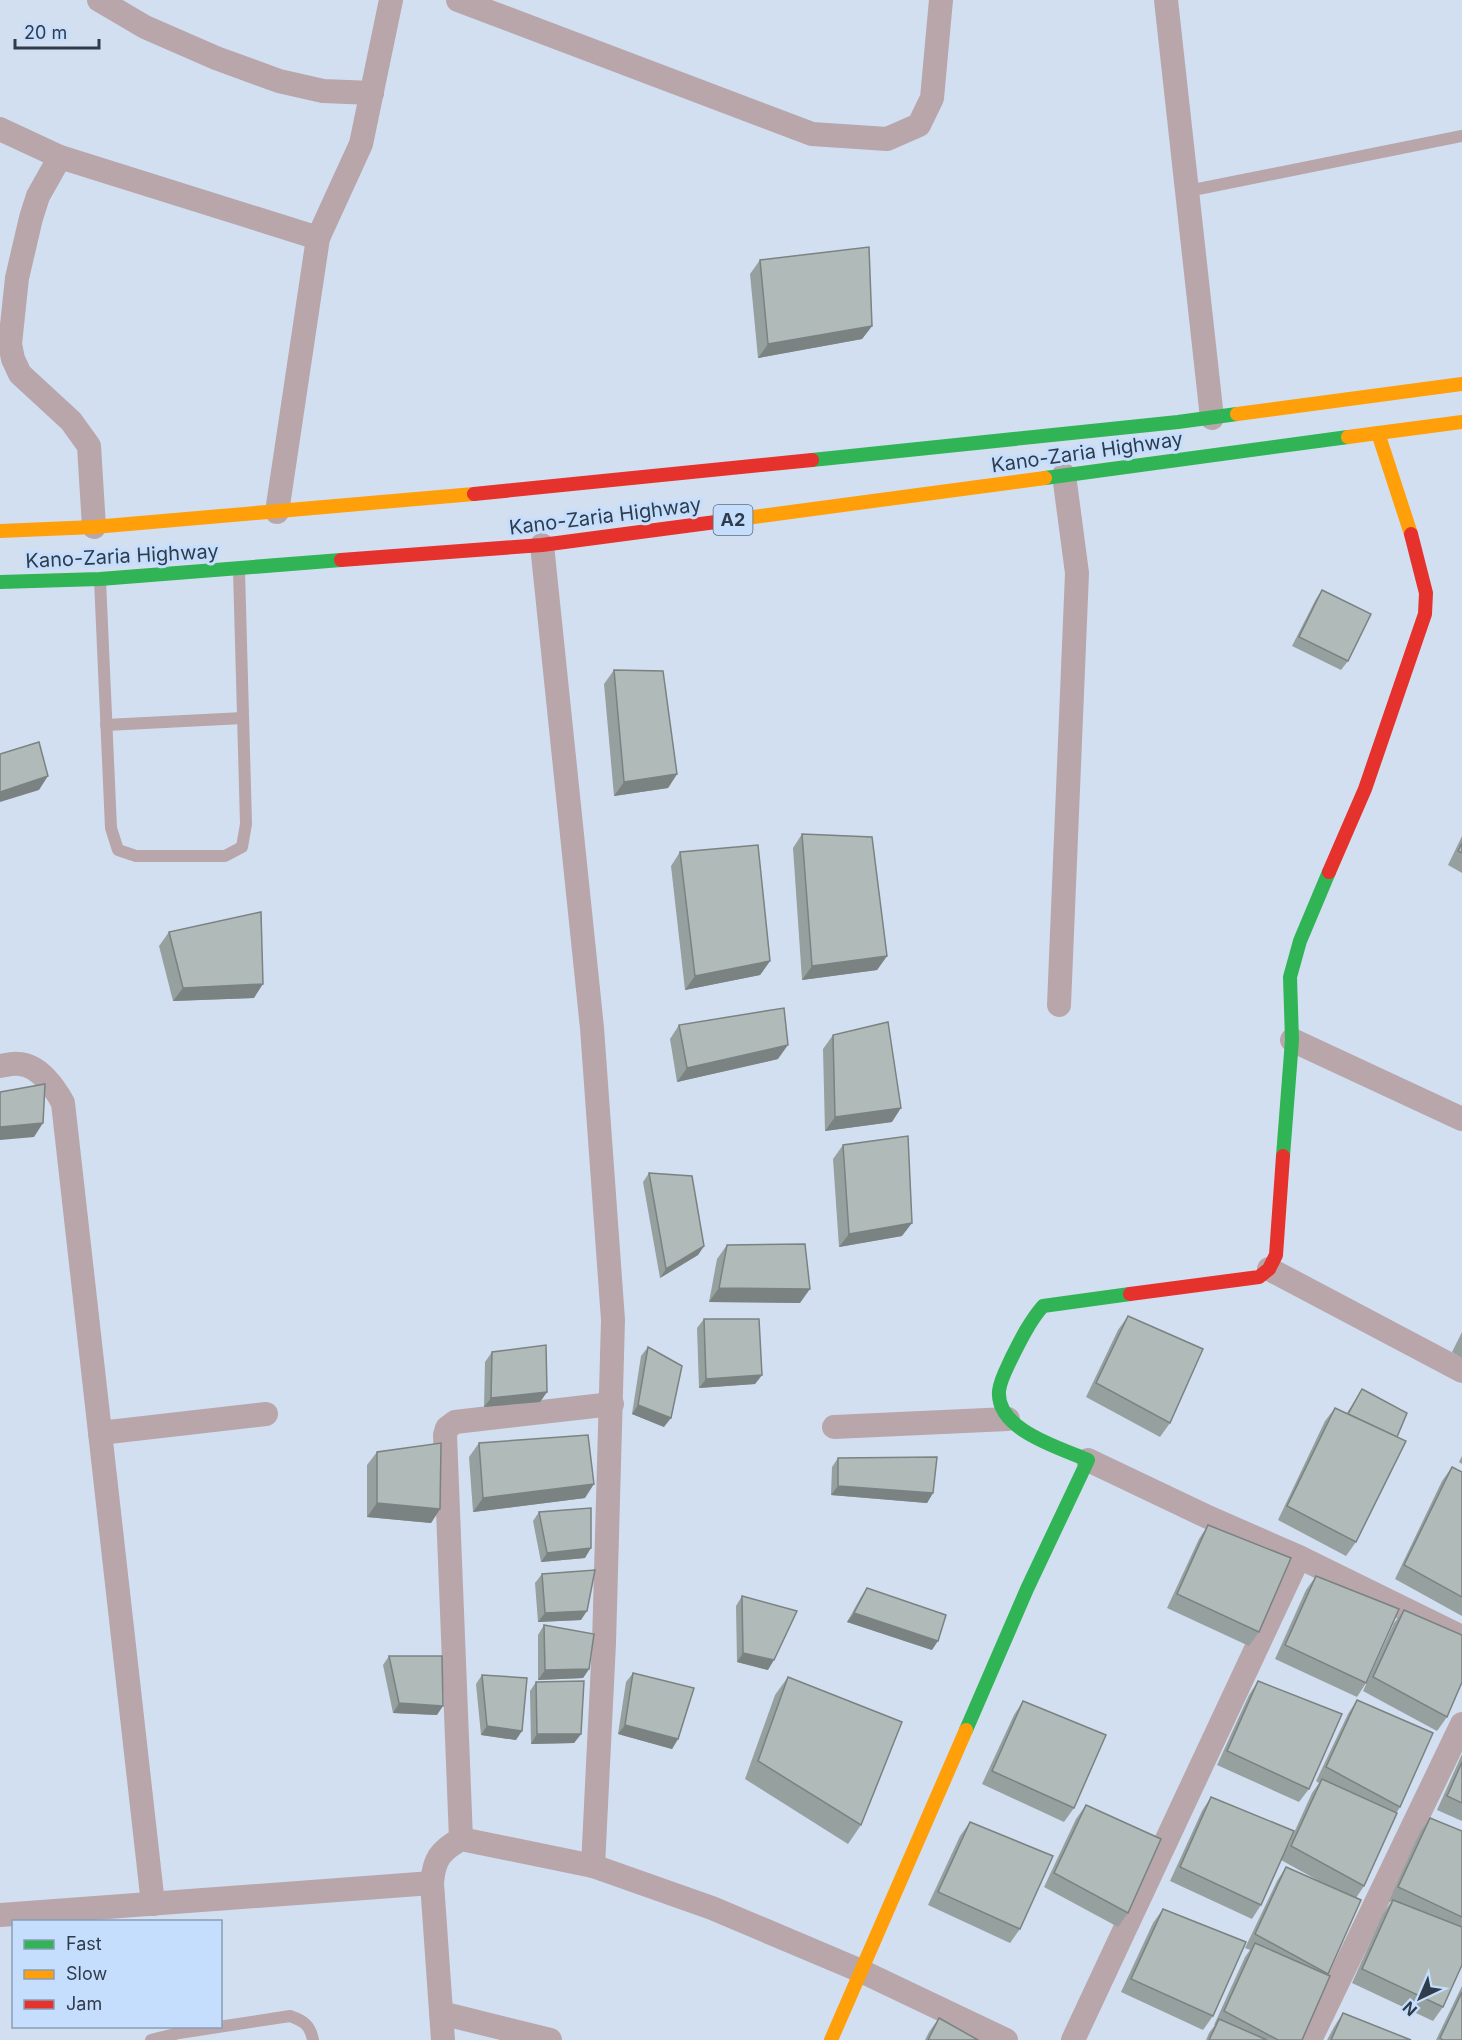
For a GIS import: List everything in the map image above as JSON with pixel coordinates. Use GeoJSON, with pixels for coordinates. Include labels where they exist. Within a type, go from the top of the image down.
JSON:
{"type":"FeatureCollection","features":[{"type":"Feature","properties":{"kind":"main road","name":"Kano-Zaria Highway"},"geometry":{"type":"LineString","coordinates":[[0,531],[94,527],[420,500],[1212,418],[1462,384]]}},
{"type":"Feature","properties":{"kind":"main road","name":"Kano-Zaria Highway"},"geometry":{"type":"LineString","coordinates":[[0,582],[100,579],[542,545],[1462,422]]}},
{"type":"Feature","properties":{"kind":"main road"},"geometry":{"type":"LineString","coordinates":[[831,2040],[1027,1589],[1088,1460],[1017,1428],[1001,1408],[999,1394],[1005,1373],[1027,1327],[1043,1306],[1259,1277],[1269,1269],[1276,1255],[1292,1040],[1290,976],[1300,941],[1365,789],[1425,614],[1426,593],[1405,513],[1378,432]]}},
{"type":"Feature","properties":{"kind":"street"},"geometry":{"type":"LineString","coordinates":[[99,0],[155,31],[216,58],[279,81],[323,90],[372,93]]}},
{"type":"Feature","properties":{"kind":"street"},"geometry":{"type":"LineString","coordinates":[[277,513],[318,238],[361,144],[391,0]]}},
{"type":"Feature","properties":{"kind":"street"},"geometry":{"type":"LineString","coordinates":[[458,0],[812,134],[887,139],[919,125],[932,98],[941,0]]}},
{"type":"Feature","properties":{"kind":"street"},"geometry":{"type":"LineString","coordinates":[[1166,0],[1212,418]]}},
{"type":"Feature","properties":{"kind":"street"},"geometry":{"type":"LineString","coordinates":[[0,129],[60,157],[318,238]]}},
{"type":"Feature","properties":{"kind":"street"},"geometry":{"type":"LineString","coordinates":[[60,157],[38,196],[31,218],[17,278],[10,344],[13,359],[20,374],[71,421],[89,446],[94,527]]}},
{"type":"Feature","properties":{"kind":"street"},"geometry":{"type":"LineString","coordinates":[[1059,1005],[1077,573],[1064,475]]}},
{"type":"Feature","properties":{"kind":"street"},"geometry":{"type":"LineString","coordinates":[[542,545],[592,1028],[613,1320],[604,1643],[593,1866]]}},
{"type":"Feature","properties":{"kind":"street"},"geometry":{"type":"LineString","coordinates":[[1292,1040],[1460,1114]]}},
{"type":"Feature","properties":{"kind":"street"},"geometry":{"type":"LineString","coordinates":[[0,1065],[21,1064],[39,1073],[54,1086],[63,1104],[153,1904]]}},
{"type":"Feature","properties":{"kind":"street"},"geometry":{"type":"LineString","coordinates":[[1269,1269],[1462,1371]]}},
{"type":"Feature","properties":{"kind":"street"},"geometry":{"type":"LineString","coordinates":[[461,1839],[445,1435],[447,1428],[455,1422],[612,1404]]}},
{"type":"Feature","properties":{"kind":"street"},"geometry":{"type":"LineString","coordinates":[[100,1434],[266,1414]]}},
{"type":"Feature","properties":{"kind":"street"},"geometry":{"type":"LineString","coordinates":[[834,1427],[1008,1419]]}},
{"type":"Feature","properties":{"kind":"street"},"geometry":{"type":"LineString","coordinates":[[1088,1460],[1299,1557],[1462,1637]]}},
{"type":"Feature","properties":{"kind":"street"},"geometry":{"type":"LineString","coordinates":[[1072,2040],[1299,1557]]}},
{"type":"Feature","properties":{"kind":"street"},"geometry":{"type":"LineString","coordinates":[[1310,2040],[1462,1725]]}},
{"type":"Feature","properties":{"kind":"street"},"geometry":{"type":"LineString","coordinates":[[443,2040],[432,1883],[434,1865],[445,1848],[461,1839],[593,1866],[712,1908],[861,1971],[1006,2040]]}},
{"type":"Feature","properties":{"kind":"street"},"geometry":{"type":"LineString","coordinates":[[0,1915],[432,1883]]}},
{"type":"Feature","properties":{"kind":"street"},"geometry":{"type":"LineString","coordinates":[[441,2013],[550,2040]]}},
{"type":"Feature","properties":{"kind":"lane"},"geometry":{"type":"LineString","coordinates":[[1188,191],[1462,136]]}},
{"type":"Feature","properties":{"kind":"lane"},"geometry":{"type":"LineString","coordinates":[[100,579],[111,828],[118,850],[136,856],[225,856],[242,847],[246,824],[239,569]]}},
{"type":"Feature","properties":{"kind":"lane"},"geometry":{"type":"LineString","coordinates":[[106,725],[243,718]]}},
{"type":"Feature","properties":{"kind":"lane"},"geometry":{"type":"LineString","coordinates":[[151,2040],[180,2037],[290,2016],[304,2021],[311,2029],[313,2040]]}},
{"type":"Feature","properties":{"kind":"building"},"geometry":{"type":"Polygon","coordinates":[[[869,247],[872,326],[768,344],[760,260],[869,247]]]}},
{"type":"Feature","properties":{"kind":"building"},"geometry":{"type":"Polygon","coordinates":[[[1322,590],[1371,614],[1348,661],[1299,637],[1322,590]]]}},
{"type":"Feature","properties":{"kind":"building"},"geometry":{"type":"Polygon","coordinates":[[[614,670],[663,671],[677,774],[624,782],[614,670]]]}},
{"type":"Feature","properties":{"kind":"building"},"geometry":{"type":"Polygon","coordinates":[[[39,742],[48,776],[0,792],[0,754],[39,742]]]}},
{"type":"Feature","properties":{"kind":"building"},"geometry":{"type":"Polygon","coordinates":[[[802,834],[872,837],[887,956],[812,966],[802,834]]]}},
{"type":"Feature","properties":{"kind":"building"},"geometry":{"type":"Polygon","coordinates":[[[758,845],[770,961],[695,976],[680,852],[758,845]]]}},
{"type":"Feature","properties":{"kind":"building"},"geometry":{"type":"Polygon","coordinates":[[[261,912],[263,984],[183,988],[169,932],[261,912]]]}},
{"type":"Feature","properties":{"kind":"building"},"geometry":{"type":"Polygon","coordinates":[[[784,1008],[788,1045],[687,1068],[679,1025],[784,1008]]]}},
{"type":"Feature","properties":{"kind":"building"},"geometry":{"type":"Polygon","coordinates":[[[888,1022],[901,1108],[835,1117],[833,1035],[888,1022]]]}},
{"type":"Feature","properties":{"kind":"building"},"geometry":{"type":"Polygon","coordinates":[[[45,1084],[43,1123],[0,1127],[0,1092],[45,1084]]]}},
{"type":"Feature","properties":{"kind":"building"},"geometry":{"type":"Polygon","coordinates":[[[908,1136],[912,1223],[849,1234],[843,1145],[908,1136]]]}},
{"type":"Feature","properties":{"kind":"building"},"geometry":{"type":"Polygon","coordinates":[[[649,1173],[692,1176],[704,1246],[666,1269],[649,1173]]]}},
{"type":"Feature","properties":{"kind":"building"},"geometry":{"type":"Polygon","coordinates":[[[805,1244],[810,1289],[719,1288],[727,1245],[805,1244]]]}},
{"type":"Feature","properties":{"kind":"building"},"geometry":{"type":"Polygon","coordinates":[[[1128,1316],[1203,1349],[1170,1423],[1096,1383],[1128,1316]]]}},
{"type":"Feature","properties":{"kind":"building"},"geometry":{"type":"Polygon","coordinates":[[[704,1319],[759,1319],[762,1375],[706,1379],[704,1319]]]}},
{"type":"Feature","properties":{"kind":"building"},"geometry":{"type":"Polygon","coordinates":[[[546,1345],[547,1392],[491,1398],[492,1352],[546,1345]]]}},
{"type":"Feature","properties":{"kind":"building"},"geometry":{"type":"Polygon","coordinates":[[[648,1347],[682,1366],[671,1418],[638,1405],[648,1347]]]}},
{"type":"Feature","properties":{"kind":"building"},"geometry":{"type":"Polygon","coordinates":[[[1362,1389],[1407,1413],[1397,1437],[1348,1414],[1362,1389]]]}},
{"type":"Feature","properties":{"kind":"building"},"geometry":{"type":"Polygon","coordinates":[[[1335,1408],[1406,1441],[1356,1542],[1287,1506],[1335,1408]]]}},
{"type":"Feature","properties":{"kind":"building"},"geometry":{"type":"Polygon","coordinates":[[[588,1435],[594,1484],[483,1498],[479,1443],[588,1435]]]}},
{"type":"Feature","properties":{"kind":"building"},"geometry":{"type":"Polygon","coordinates":[[[441,1443],[440,1509],[377,1503],[377,1452],[441,1443]]]}},
{"type":"Feature","properties":{"kind":"building"},"geometry":{"type":"Polygon","coordinates":[[[937,1457],[933,1493],[838,1486],[838,1458],[937,1457]]]}},
{"type":"Feature","properties":{"kind":"building"},"geometry":{"type":"Polygon","coordinates":[[[1452,1467],[1462,1472],[1462,1597],[1404,1565],[1452,1467]]]}},
{"type":"Feature","properties":{"kind":"building"},"geometry":{"type":"Polygon","coordinates":[[[591,1508],[591,1548],[547,1553],[539,1512],[591,1508]]]}},
{"type":"Feature","properties":{"kind":"building"},"geometry":{"type":"Polygon","coordinates":[[[1208,1525],[1291,1558],[1259,1632],[1177,1594],[1208,1525]]]}},
{"type":"Feature","properties":{"kind":"building"},"geometry":{"type":"Polygon","coordinates":[[[595,1570],[587,1611],[545,1613],[542,1574],[595,1570]]]}},
{"type":"Feature","properties":{"kind":"building"},"geometry":{"type":"Polygon","coordinates":[[[1316,1576],[1399,1609],[1366,1683],[1285,1645],[1316,1576]]]}},
{"type":"Feature","properties":{"kind":"building"},"geometry":{"type":"Polygon","coordinates":[[[867,1588],[946,1615],[938,1641],[854,1613],[867,1588]]]}},
{"type":"Feature","properties":{"kind":"building"},"geometry":{"type":"Polygon","coordinates":[[[742,1596],[797,1611],[774,1660],[743,1653],[742,1596]]]}},
{"type":"Feature","properties":{"kind":"building"},"geometry":{"type":"Polygon","coordinates":[[[1404,1610],[1462,1635],[1462,1682],[1447,1717],[1373,1677],[1404,1610]]]}},
{"type":"Feature","properties":{"kind":"building"},"geometry":{"type":"Polygon","coordinates":[[[544,1625],[594,1634],[589,1669],[545,1670],[544,1625]]]}},
{"type":"Feature","properties":{"kind":"building"},"geometry":{"type":"Polygon","coordinates":[[[389,1656],[442,1656],[443,1706],[399,1703],[389,1656]]]}},
{"type":"Feature","properties":{"kind":"building"},"geometry":{"type":"Polygon","coordinates":[[[633,1673],[694,1688],[678,1739],[625,1725],[633,1673]]]}},
{"type":"Feature","properties":{"kind":"building"},"geometry":{"type":"Polygon","coordinates":[[[482,1675],[527,1678],[522,1731],[487,1726],[482,1675]]]}},
{"type":"Feature","properties":{"kind":"building"},"geometry":{"type":"Polygon","coordinates":[[[788,1677],[902,1722],[861,1825],[758,1761],[788,1677]]]}},
{"type":"Feature","properties":{"kind":"building"},"geometry":{"type":"Polygon","coordinates":[[[584,1681],[581,1734],[537,1734],[536,1682],[584,1681]]]}},
{"type":"Feature","properties":{"kind":"building"},"geometry":{"type":"Polygon","coordinates":[[[1258,1681],[1342,1714],[1309,1789],[1227,1751],[1258,1681]]]}},
{"type":"Feature","properties":{"kind":"building"},"geometry":{"type":"Polygon","coordinates":[[[1357,1700],[1433,1733],[1400,1807],[1326,1767],[1357,1700]]]}},
{"type":"Feature","properties":{"kind":"building"},"geometry":{"type":"Polygon","coordinates":[[[1023,1701],[1106,1735],[1074,1808],[992,1771],[1023,1701]]]}},
{"type":"Feature","properties":{"kind":"building"},"geometry":{"type":"Polygon","coordinates":[[[1462,1762],[1462,1803],[1447,1796],[1462,1762]]]}},
{"type":"Feature","properties":{"kind":"building"},"geometry":{"type":"Polygon","coordinates":[[[1322,1779],[1397,1813],[1364,1886],[1291,1846],[1322,1779]]]}},
{"type":"Feature","properties":{"kind":"building"},"geometry":{"type":"Polygon","coordinates":[[[1211,1797],[1294,1831],[1261,1905],[1180,1867],[1211,1797]]]}},
{"type":"Feature","properties":{"kind":"building"},"geometry":{"type":"Polygon","coordinates":[[[1086,1805],[1161,1839],[1128,1913],[1054,1873],[1086,1805]]]}},
{"type":"Feature","properties":{"kind":"building"},"geometry":{"type":"Polygon","coordinates":[[[1430,1818],[1462,1831],[1462,1917],[1398,1887],[1430,1818]]]}},
{"type":"Feature","properties":{"kind":"building"},"geometry":{"type":"Polygon","coordinates":[[[970,1822],[1053,1856],[1020,1929],[938,1892],[970,1822]]]}},
{"type":"Feature","properties":{"kind":"building"},"geometry":{"type":"Polygon","coordinates":[[[1286,1867],[1361,1900],[1328,1974],[1255,1934],[1286,1867]]]}},
{"type":"Feature","properties":{"kind":"building"},"geometry":{"type":"Polygon","coordinates":[[[1393,1900],[1462,1927],[1462,1965],[1443,2007],[1362,1969],[1393,1900]]]}},
{"type":"Feature","properties":{"kind":"building"},"geometry":{"type":"Polygon","coordinates":[[[1163,1909],[1246,1942],[1213,2016],[1131,1979],[1163,1909]]]}},
{"type":"Feature","properties":{"kind":"building"},"geometry":{"type":"Polygon","coordinates":[[[1255,1943],[1330,1976],[1302,2040],[1278,2040],[1224,2011],[1255,1943]]]}},
{"type":"Feature","properties":{"kind":"building"},"geometry":{"type":"Polygon","coordinates":[[[1462,1992],[1462,2040],[1443,2040],[1440,2038],[1462,1992]]]}},
{"type":"Feature","properties":{"kind":"building"},"geometry":{"type":"Polygon","coordinates":[[[1343,2013],[1411,2040],[1331,2040],[1343,2013]]]}},
{"type":"Feature","properties":{"kind":"building"},"geometry":{"type":"Polygon","coordinates":[[[939,2018],[978,2040],[928,2040],[939,2018]]]}},
{"type":"Feature","properties":{"kind":"building"},"geometry":{"type":"Polygon","coordinates":[[[1219,2019],[1267,2040],[1209,2040],[1219,2019]]]}},
{"type":"Feature","properties":{"kind":"traffic: fast"},"geometry":{"type":"LineString","coordinates":[[812,460],[1237,414]]}},
{"type":"Feature","properties":{"kind":"traffic: fast"},"geometry":{"type":"LineString","coordinates":[[1045,478],[1348,437]]}},
{"type":"Feature","properties":{"kind":"traffic: fast"},"geometry":{"type":"LineString","coordinates":[[0,582],[100,579],[341,560]]}},
{"type":"Feature","properties":{"kind":"traffic: fast"},"geometry":{"type":"LineString","coordinates":[[1283,1156],[1292,1040],[1290,977],[1300,941],[1329,872]]}},
{"type":"Feature","properties":{"kind":"traffic: fast"},"geometry":{"type":"LineString","coordinates":[[966,1730],[1027,1589],[1088,1460],[1032,1436],[1018,1427],[1001,1405],[999,1391],[1002,1378],[1026,1330],[1043,1306],[1130,1294]]}},
{"type":"Feature","properties":{"kind":"traffic: slow"},"geometry":{"type":"LineString","coordinates":[[1237,414],[1462,384]]}},
{"type":"Feature","properties":{"kind":"traffic: slow"},"geometry":{"type":"LineString","coordinates":[[1348,437],[1462,422]]}},
{"type":"Feature","properties":{"kind":"traffic: slow"},"geometry":{"type":"LineString","coordinates":[[1378,433],[1411,534]]}},
{"type":"Feature","properties":{"kind":"traffic: slow"},"geometry":{"type":"LineString","coordinates":[[746,518],[1045,478]]}},
{"type":"Feature","properties":{"kind":"traffic: slow"},"geometry":{"type":"LineString","coordinates":[[0,531],[94,527],[474,494]]}},
{"type":"Feature","properties":{"kind":"traffic: slow"},"geometry":{"type":"LineString","coordinates":[[831,2040],[966,1730]]}},
{"type":"Feature","properties":{"kind":"traffic: jam"},"geometry":{"type":"LineString","coordinates":[[474,494],[812,460]]}},
{"type":"Feature","properties":{"kind":"traffic: jam"},"geometry":{"type":"LineString","coordinates":[[341,560],[542,545],[746,518]]}},
{"type":"Feature","properties":{"kind":"traffic: jam"},"geometry":{"type":"LineString","coordinates":[[1329,872],[1365,789],[1425,614],[1426,593],[1411,534]]}},
{"type":"Feature","properties":{"kind":"traffic: jam"},"geometry":{"type":"LineString","coordinates":[[1130,1294],[1259,1277],[1269,1269],[1276,1255],[1283,1156]]}}]}
